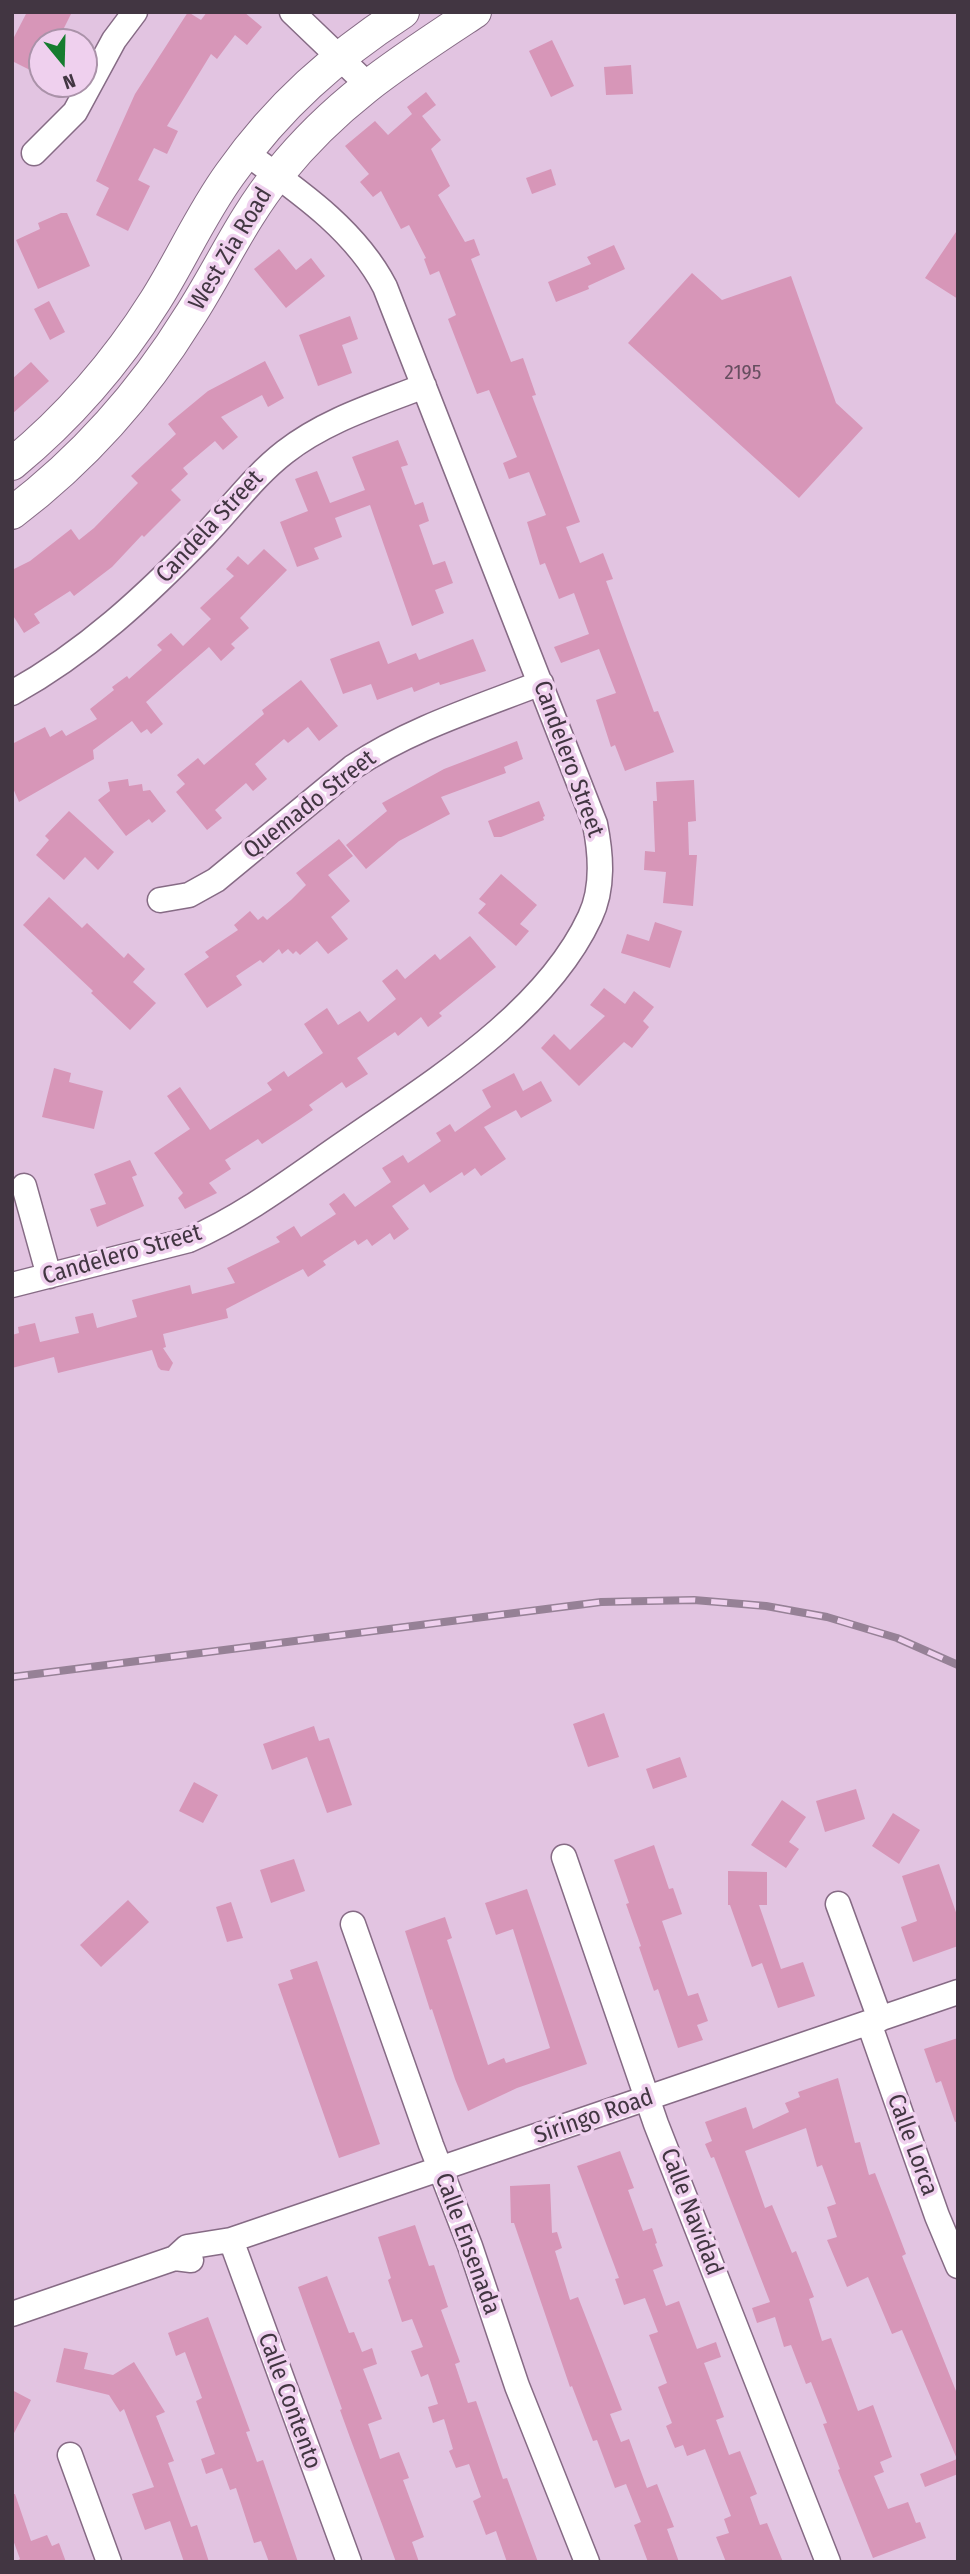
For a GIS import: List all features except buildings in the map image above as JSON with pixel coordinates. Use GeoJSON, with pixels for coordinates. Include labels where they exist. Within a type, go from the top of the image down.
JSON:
{"type":"FeatureCollection","features":[{"type":"Feature","properties":{"kind":"main road","name":"West Zia Road"},"geometry":{"type":"LineString","coordinates":[[12,464],[67,414],[115,359],[156,299],[209,205],[246,153],[299,92],[337,58],[403,12]]}},
{"type":"Feature","properties":{"kind":"main road","name":"West Zia Road"},"geometry":{"type":"LineString","coordinates":[[12,513],[72,463],[129,402],[173,344],[245,219],[276,176],[313,134],[367,85],[475,12]]}},
{"type":"Feature","properties":{"kind":"street"},"geometry":{"type":"LineString","coordinates":[[34,153],[75,112],[114,40],[135,12]]}},
{"type":"Feature","properties":{"kind":"street"},"geometry":{"type":"LineString","coordinates":[[292,12],[367,85]]}},
{"type":"Feature","properties":{"kind":"street","name":"Candelero Street"},"geometry":{"type":"LineString","coordinates":[[12,1285],[176,1245],[214,1230],[237,1217],[453,1067],[522,1008],[566,958],[592,915],[598,893],[600,846],[595,824],[385,286],[366,255],[341,229],[246,153]]}},
{"type":"Feature","properties":{"kind":"street","name":"Candela Street"},"geometry":{"type":"LineString","coordinates":[[12,693],[80,649],[134,606],[208,532],[251,482],[285,452],[336,421],[424,386]]}},
{"type":"Feature","properties":{"kind":"street","name":"Quemado Street"},"geometry":{"type":"LineString","coordinates":[[160,900],[189,895],[216,880],[370,755],[412,734],[541,683]]}},
{"type":"Feature","properties":{"kind":"street"},"geometry":{"type":"LineString","coordinates":[[24,1186],[49,1276]]}},
{"type":"Feature","properties":{"kind":"street","name":"Calle Navidad"},"geometry":{"type":"LineString","coordinates":[[564,1857],[647,2099],[828,2562]]}},
{"type":"Feature","properties":{"kind":"street","name":"Calle Lorca"},"geometry":{"type":"LineString","coordinates":[[838,1903],[937,2216],[958,2266]]}},
{"type":"Feature","properties":{"kind":"street","name":"Calle Ensenada"},"geometry":{"type":"LineString","coordinates":[[354,1924],[440,2169],[470,2246],[517,2386],[587,2562]]}},
{"type":"Feature","properties":{"kind":"street","name":"Siringo Road"},"geometry":{"type":"LineString","coordinates":[[12,2314],[175,2258],[194,2260],[217,2252],[231,2239],[958,1992]]}},
{"type":"Feature","properties":{"kind":"street","name":"Calle Contento"},"geometry":{"type":"LineString","coordinates":[[231,2239],[349,2562]]}},
{"type":"Feature","properties":{"kind":"street"},"geometry":{"type":"LineString","coordinates":[[70,2455],[110,2562]]}},
{"type":"Feature","properties":{"kind":"railway"},"geometry":{"type":"LineString","coordinates":[[12,1677],[601,1602],[694,1600],[766,1606],[827,1617],[897,1638],[958,1665]]}}]}
